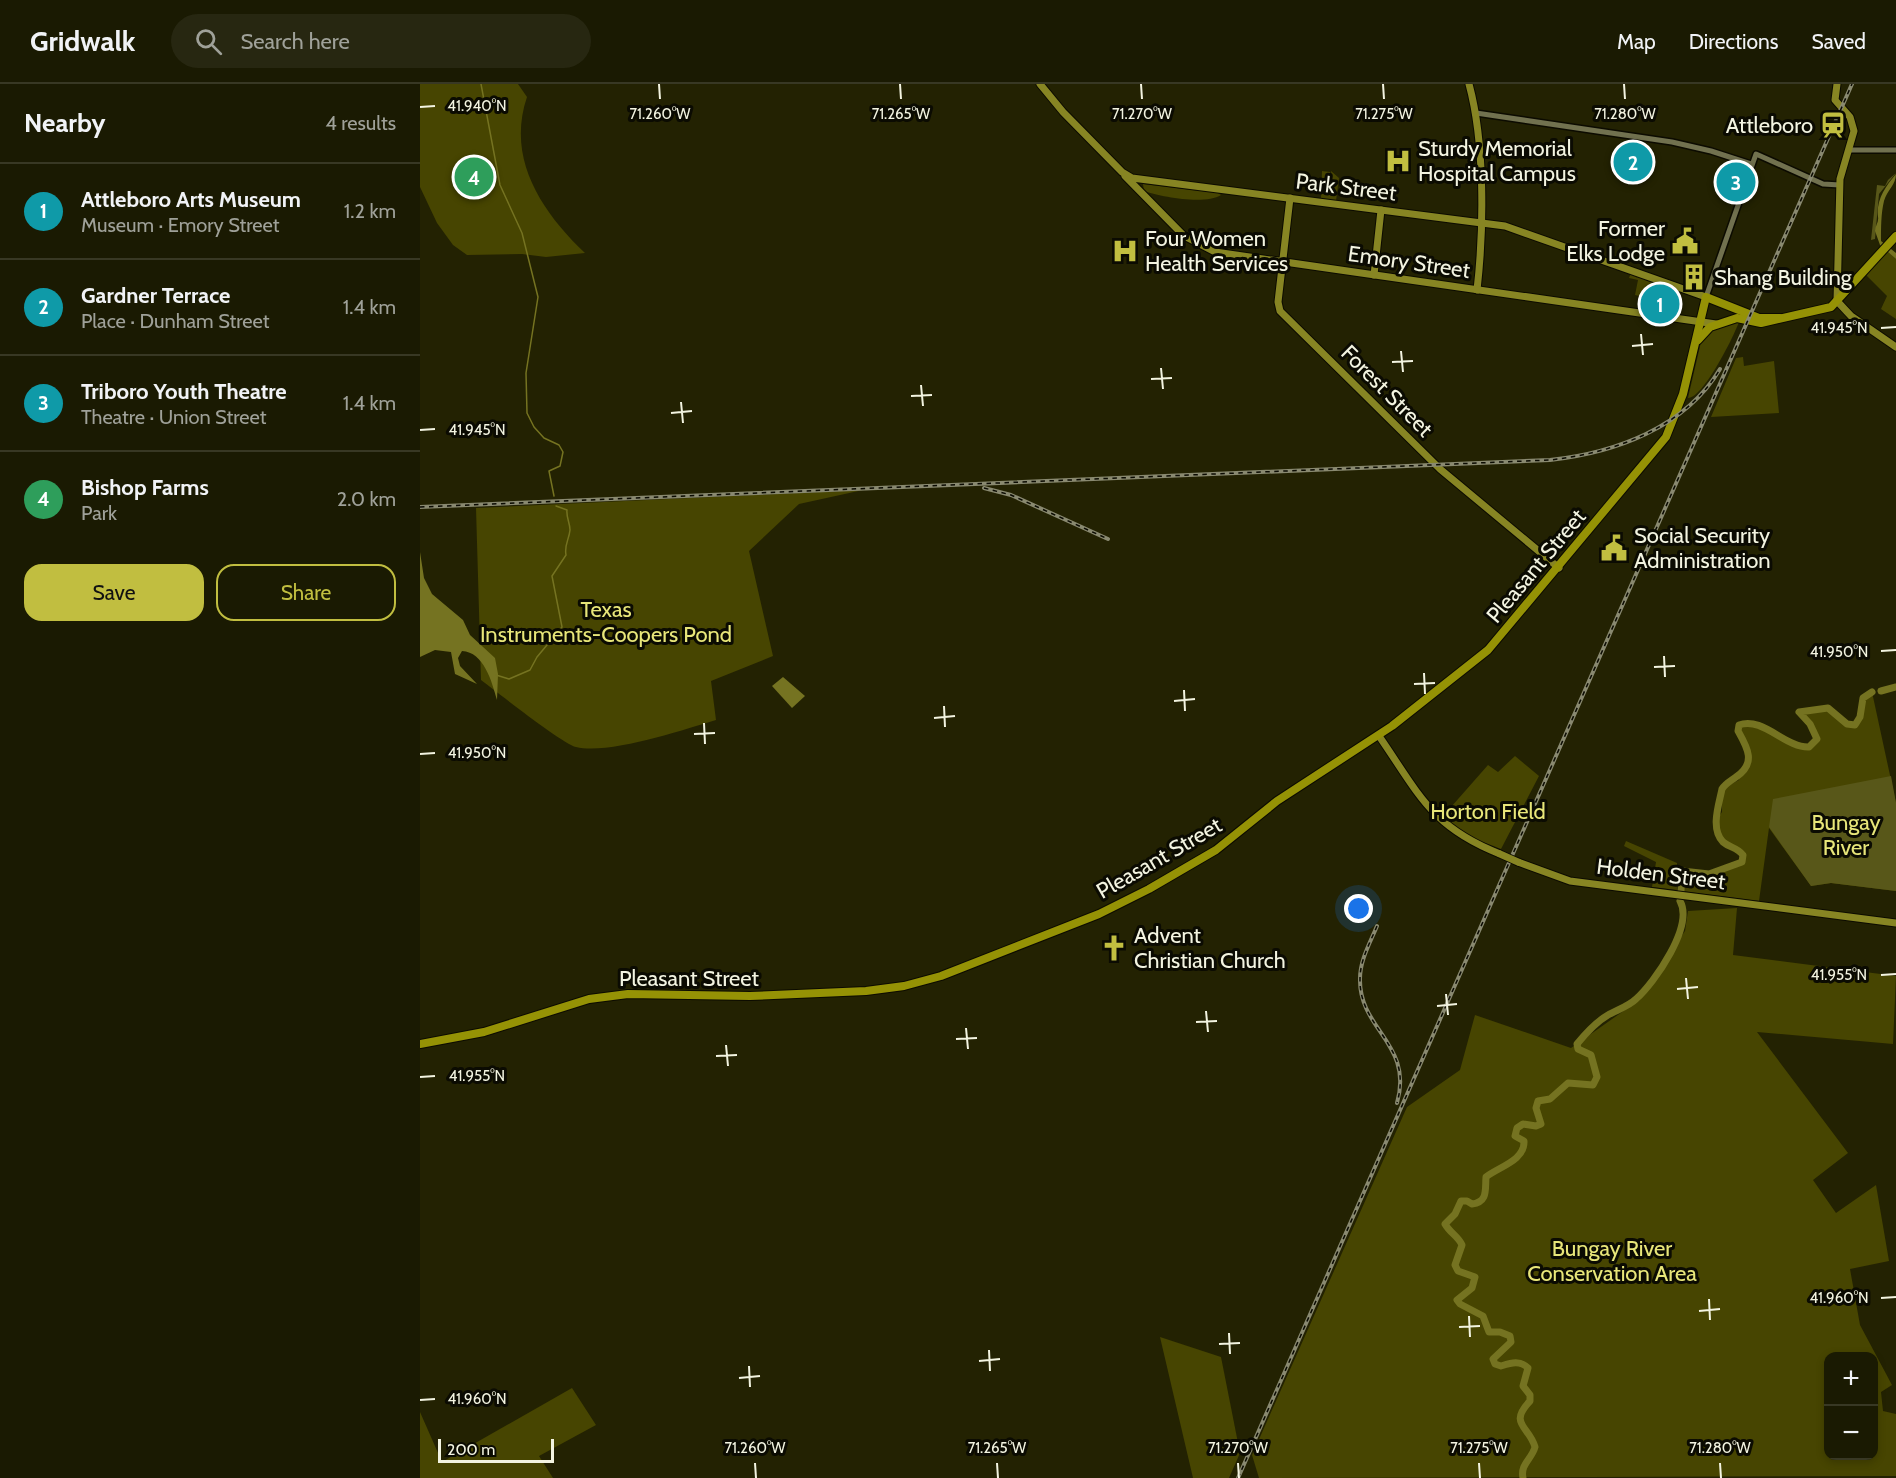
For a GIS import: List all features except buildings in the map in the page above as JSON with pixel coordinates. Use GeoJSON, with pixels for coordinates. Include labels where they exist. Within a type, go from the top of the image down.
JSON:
{"type":"FeatureCollection","features":[{"type":"Feature","properties":{"kind":"highway"},"geometry":{"type":"LineString","coordinates":[[1836,301],[1896,236]]}},
{"type":"Feature","properties":{"kind":"highway","name":"Park Street"},"geometry":{"type":"LineString","coordinates":[[1706,297],[1759,318],[1780,318]]}},
{"type":"Feature","properties":{"kind":"highway","name":"Pleasant Street"},"geometry":{"type":"LineString","coordinates":[[420,1044],[484,1032],[589,999],[628,994],[750,996],[904,987],[941,976],[1099,914],[1149,889],[1216,850],[1277,801],[1378,736],[1476,662],[1559,568],[1666,436],[1682,399],[1706,297]]}},
{"type":"Feature","properties":{"kind":"highway","name":"Park Street"},"geometry":{"type":"LineString","coordinates":[[1724,322],[1740,318],[1759,324],[1830,307],[1836,301]]}},
{"type":"Feature","properties":{"kind":"highway"},"geometry":{"type":"LineString","coordinates":[[1696,343],[1705,330],[1724,322],[1730,313],[1726,305]]}},
{"type":"Feature","properties":{"kind":"main road","name":"Park Street"},"geometry":{"type":"LineString","coordinates":[[1040,84],[1122,172],[1143,180],[1507,227],[1706,297]]}},
{"type":"Feature","properties":{"kind":"main road"},"geometry":{"type":"LineString","coordinates":[[1469,84],[1476,113],[1479,147],[1481,249],[1477,290]]}},
{"type":"Feature","properties":{"kind":"main road"},"geometry":{"type":"LineString","coordinates":[[1836,84],[1835,100],[1849,116],[1854,128],[1840,185],[1836,301],[1851,316],[1896,347]]}},
{"type":"Feature","properties":{"kind":"main road","name":"Emory Street"},"geometry":{"type":"LineString","coordinates":[[1122,172],[1180,233],[1198,245],[1221,253],[1700,323],[1724,322]]}},
{"type":"Feature","properties":{"kind":"main road"},"geometry":{"type":"LineString","coordinates":[[1139,191],[1139,184],[1143,180]]}},
{"type":"Feature","properties":{"kind":"main road","name":"Forest Street"},"geometry":{"type":"LineString","coordinates":[[1290,198],[1278,302],[1280,311],[1440,469],[1559,568]]}},
{"type":"Feature","properties":{"kind":"main road"},"geometry":{"type":"LineString","coordinates":[[1374,275],[1381,210]]}},
{"type":"Feature","properties":{"kind":"main road","name":"Holden Street"},"geometry":{"type":"LineString","coordinates":[[1378,736],[1437,817],[1470,841],[1518,862],[1570,880],[1896,923]]}},
{"type":"Feature","properties":{"kind":"street"},"geometry":{"type":"LineString","coordinates":[[1476,113],[1672,142],[1751,164]]}},
{"type":"Feature","properties":{"kind":"street"},"geometry":{"type":"LineString","coordinates":[[1849,150],[1896,150]]}},
{"type":"Feature","properties":{"kind":"street"},"geometry":{"type":"LineString","coordinates":[[1706,297],[1756,154],[1823,184],[1840,185]]}},
{"type":"Feature","properties":{"kind":"green space"},"geometry":{"type":"Polygon","coordinates":[[[420,84],[518,84],[527,97],[522,120],[521,142],[532,183],[555,220],[585,253],[546,257],[522,254],[467,255],[453,245],[437,223],[420,187],[420,84]]]}},
{"type":"Feature","properties":{"kind":"green space"},"geometry":{"type":"Polygon","coordinates":[[[1322,171],[1330,172],[1329,184],[1332,182],[1331,171],[1339,178],[1336,201],[1321,198],[1322,171]]]}},
{"type":"Feature","properties":{"kind":"green space"},"geometry":{"type":"Polygon","coordinates":[[[1896,173],[1879,194],[1875,239],[1871,240],[1877,185],[1885,186],[1896,173]]]}},
{"type":"Feature","properties":{"kind":"green space"},"geometry":{"type":"Polygon","coordinates":[[[1143,184],[1221,195],[1194,200],[1172,198],[1144,191],[1143,184]]]}},
{"type":"Feature","properties":{"kind":"green space"},"geometry":{"type":"Polygon","coordinates":[[[1887,251],[1896,259],[1896,319],[1881,309],[1887,296],[1866,275],[1887,251]]]}},
{"type":"Feature","properties":{"kind":"green space"},"geometry":{"type":"Polygon","coordinates":[[[1631,273],[1636,275],[1636,278],[1637,275],[1654,281],[1656,288],[1652,299],[1635,295],[1638,280],[1629,278],[1631,273]]]}},
{"type":"Feature","properties":{"kind":"green space"},"geometry":{"type":"Polygon","coordinates":[[[1739,322],[1709,378],[1694,395],[1688,398],[1701,342],[1710,331],[1739,322]]]}},
{"type":"Feature","properties":{"kind":"green space"},"geometry":{"type":"Polygon","coordinates":[[[1743,357],[1744,366],[1774,361],[1779,413],[1711,417],[1736,358],[1743,357]]]}},
{"type":"Feature","properties":{"kind":"green space","name":"Texas Instruments-Coopers Pond"},"geometry":{"type":"Polygon","coordinates":[[[863,490],[799,504],[749,551],[773,656],[711,681],[716,720],[626,745],[590,749],[576,747],[544,728],[481,680],[476,508],[863,490]]]}},
{"type":"Feature","properties":{"kind":"green space"},"geometry":{"type":"Polygon","coordinates":[[[1872,692],[1896,803],[1896,891],[1831,883],[1811,886],[1769,828],[1759,901],[1681,891],[1682,871],[1709,874],[1742,862],[1743,855],[1719,835],[1716,821],[1722,812],[1722,789],[1739,780],[1738,776],[1748,760],[1738,731],[1739,725],[1748,723],[1756,725],[1791,743],[1809,747],[1817,740],[1810,724],[1799,712],[1828,708],[1847,724],[1855,725],[1860,717],[1863,698],[1872,692]]]}},
{"type":"Feature","properties":{"kind":"green space","name":"Horton Field"},"geometry":{"type":"Polygon","coordinates":[[[1515,756],[1539,776],[1501,849],[1453,827],[1444,815],[1488,765],[1498,772],[1515,756]]]}},
{"type":"Feature","properties":{"kind":"green space","name":"Bungay River"},"geometry":{"type":"Polygon","coordinates":[[[1891,776],[1896,803],[1896,891],[1831,883],[1811,886],[1769,827],[1773,799],[1891,776]]]}},
{"type":"Feature","properties":{"kind":"green space"},"geometry":{"type":"Polygon","coordinates":[[[1626,841],[1677,863],[1677,890],[1652,887],[1656,862],[1624,846],[1626,841]]]}},
{"type":"Feature","properties":{"kind":"green space","name":"Bungay River Conservation Area"},"geometry":{"type":"Polygon","coordinates":[[[1737,908],[1733,955],[1896,976],[1893,1044],[1757,1032],[1848,1153],[1813,1180],[1836,1213],[1876,1185],[1889,1261],[1850,1269],[1860,1325],[1874,1352],[1824,1352],[1824,1460],[1878,1460],[1878,1359],[1892,1385],[1881,1392],[1883,1411],[1896,1414],[1896,1476],[1259,1478],[1252,1455],[1407,1107],[1460,1070],[1475,1015],[1571,1048],[1632,1005],[1685,931],[1688,911],[1737,908]]]}},
{"type":"Feature","properties":{"kind":"green space"},"geometry":{"type":"Polygon","coordinates":[[[1160,1337],[1221,1357],[1240,1453],[1229,1478],[1193,1478],[1160,1337]]]}},
{"type":"Feature","properties":{"kind":"green space"},"geometry":{"type":"Polygon","coordinates":[[[572,1388],[596,1425],[539,1456],[553,1478],[420,1478],[420,1412],[442,1462],[572,1388]]]}},
{"type":"Feature","properties":{"kind":"shaded area"},"geometry":{"type":"Polygon","coordinates":[[[1896,174],[1895,181],[1884,201],[1881,241],[1896,253],[1896,259],[1880,245],[1875,231],[1880,199],[1896,174]]]}},
{"type":"Feature","properties":{"kind":"shaded area"},"geometry":{"type":"Polygon","coordinates":[[[420,552],[424,578],[432,594],[463,620],[470,635],[495,658],[498,674],[497,700],[486,669],[470,653],[462,651],[458,658],[460,666],[477,684],[455,674],[451,652],[435,650],[420,657],[420,552]]]}},
{"type":"Feature","properties":{"kind":"shaded area"},"geometry":{"type":"Polygon","coordinates":[[[783,677],[805,696],[792,708],[772,686],[783,677]]]}},
{"type":"Feature","properties":{"kind":"waterway"},"geometry":{"type":"LineString","coordinates":[[481,84],[500,185],[522,233],[538,297],[526,373],[527,413],[534,427],[544,438],[559,445],[563,452],[560,466],[549,471],[554,496]]}},
{"type":"Feature","properties":{"kind":"waterway"},"geometry":{"type":"LineString","coordinates":[[496,675],[509,679],[530,670],[537,657],[562,627],[552,576],[566,555],[570,530],[567,510],[556,506]]}},
{"type":"Feature","properties":{"kind":"waterway","name":"Bungay River"},"geometry":{"type":"LineString","coordinates":[[1881,691],[1896,687]]}},
{"type":"Feature","properties":{"kind":"waterway","name":"Bungay River"},"geometry":{"type":"LineString","coordinates":[[1681,891],[1682,871],[1709,874],[1742,862],[1741,852],[1723,842],[1719,837],[1716,823],[1722,789],[1742,772],[1748,761],[1747,749],[1738,731],[1739,725],[1748,723],[1757,725],[1791,743],[1809,747],[1817,739],[1810,724],[1799,712],[1828,708],[1847,724],[1855,725],[1860,717],[1863,698],[1872,692]]}},
{"type":"Feature","properties":{"kind":"waterway","name":"Bungay River"},"geometry":{"type":"LineString","coordinates":[[1523,1478],[1523,1469],[1535,1447],[1520,1420],[1530,1401],[1530,1395],[1523,1386],[1528,1368],[1519,1363],[1501,1366],[1495,1364],[1493,1359],[1511,1342],[1510,1336],[1500,1332],[1489,1332],[1483,1316],[1460,1304],[1457,1300],[1472,1288],[1475,1277],[1458,1271],[1455,1265],[1462,1245],[1445,1224],[1455,1214],[1461,1201],[1472,1204],[1481,1201],[1485,1195],[1486,1177],[1516,1159],[1520,1154],[1524,1141],[1515,1136],[1517,1128],[1523,1124],[1536,1126],[1541,1124],[1536,1108],[1538,1101],[1550,1099],[1568,1083],[1593,1085],[1597,1077],[1591,1055],[1578,1049],[1577,1044],[1599,1021],[1633,1001],[1653,980],[1677,939],[1683,912],[1680,901]]}},
{"type":"Feature","properties":{"kind":"railway"},"geometry":{"type":"LineString","coordinates":[[1238,1478],[1852,84]]}},
{"type":"Feature","properties":{"kind":"railway"},"geometry":{"type":"LineString","coordinates":[[420,507],[1550,460],[1599,451],[1646,434],[1668,422],[1688,407],[1705,390],[1720,369]]}},
{"type":"Feature","properties":{"kind":"railway"},"geometry":{"type":"LineString","coordinates":[[984,488],[1011,495],[1108,539]]}},
{"type":"Feature","properties":{"kind":"railway"},"geometry":{"type":"LineString","coordinates":[[1377,926],[1360,972],[1362,997],[1398,1066],[1400,1083],[1397,1103]]}},
{"type":"Feature","properties":{"kind":"place","name":"Attleboro"},"geometry":{"type":"Point","coordinates":[1833,125]}},
{"type":"Feature","properties":{"kind":"place","name":"Sturdy Memorial Hospital Campus"},"geometry":{"type":"Point","coordinates":[1398,161]}},
{"type":"Feature","properties":{"kind":"place","name":"Gardner Terrace"},"geometry":{"type":"Point","coordinates":[1633,162]}},
{"type":"Feature","properties":{"kind":"place","name":"Bishop Farms"},"geometry":{"type":"Point","coordinates":[474,177]}},
{"type":"Feature","properties":{"kind":"place","name":"Triboro Youth Theatre"},"geometry":{"type":"Point","coordinates":[1736,182]}},
{"type":"Feature","properties":{"kind":"place","name":"Former Elks Lodge"},"geometry":{"type":"Point","coordinates":[1685,241]}},
{"type":"Feature","properties":{"kind":"place","name":"Four Women Health Services"},"geometry":{"type":"Point","coordinates":[1125,251]}},
{"type":"Feature","properties":{"kind":"place","name":"Shang Building"},"geometry":{"type":"Point","coordinates":[1694,277]}},
{"type":"Feature","properties":{"kind":"place","name":"Attleboro Arts Museum"},"geometry":{"type":"Point","coordinates":[1660,304]}},
{"type":"Feature","properties":{"kind":"place","name":"Social Security Administration"},"geometry":{"type":"Point","coordinates":[1614,548]}},
{"type":"Feature","properties":{"kind":"place","name":"Advent Christian Church"},"geometry":{"type":"Point","coordinates":[1114,948]}}]}
